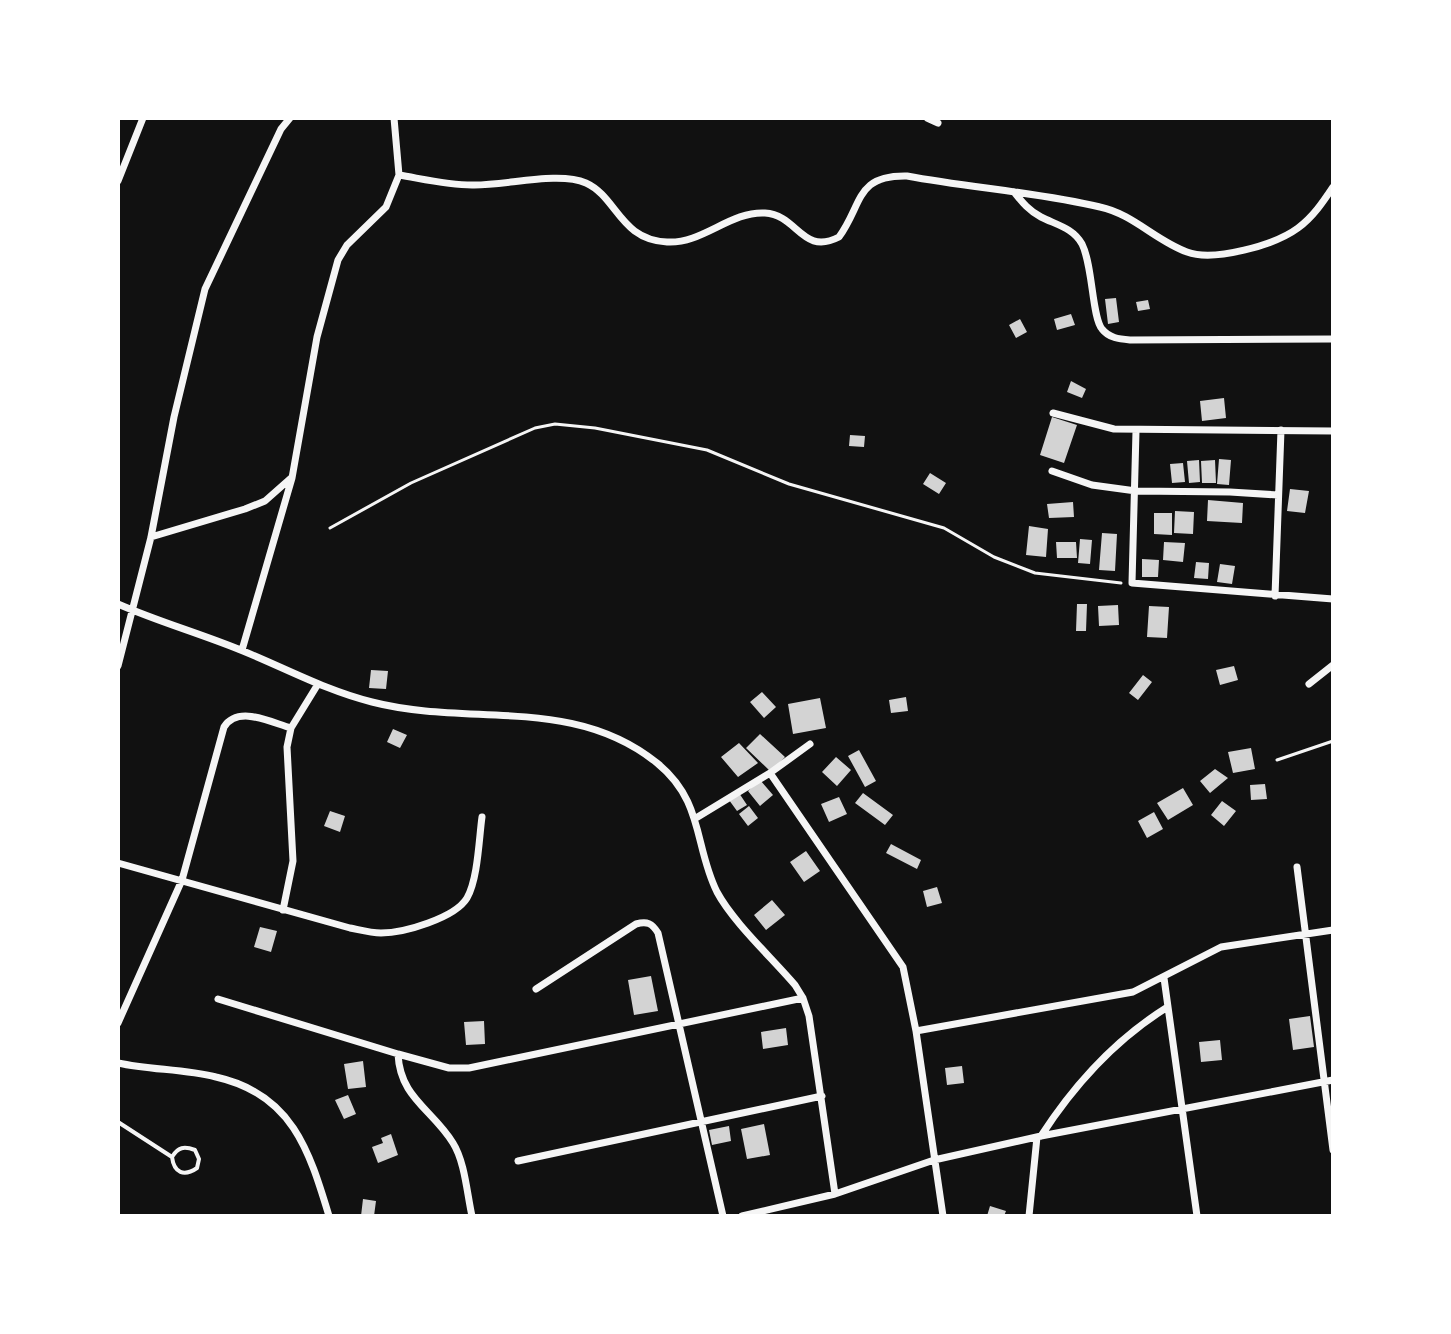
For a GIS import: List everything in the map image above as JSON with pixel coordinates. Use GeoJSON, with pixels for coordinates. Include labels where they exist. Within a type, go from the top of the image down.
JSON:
{"type":"FeatureCollection","features":[{"type":"Feature","properties":{"kind":"street"},"geometry":{"type":"LineString","coordinates":[[118,181],[143,118]]}},
{"type":"Feature","properties":{"kind":"street"},"geometry":{"type":"LineString","coordinates":[[118,666],[151,537],[174,417],[205,289],[281,129],[290,118]]}},
{"type":"Feature","properties":{"kind":"street"},"geometry":{"type":"LineString","coordinates":[[242,650],[292,478],[317,337],[338,260],[347,245],[386,207],[399,175],[394,118]]}},
{"type":"Feature","properties":{"kind":"street"},"geometry":{"type":"LineString","coordinates":[[927,118],[938,123]]}},
{"type":"Feature","properties":{"kind":"street"},"geometry":{"type":"LineString","coordinates":[[399,175],[469,185],[571,179],[591,185],[631,229],[656,241],[683,241],[737,217],[768,213],[786,220],[810,241],[820,243],[839,237],[866,187],[891,175],[1014,192],[1115,211],[1179,248],[1201,255],[1243,249],[1283,237],[1317,211],[1333,187]]}},
{"type":"Feature","properties":{"kind":"street"},"geometry":{"type":"LineString","coordinates":[[1014,192],[1031,211],[1076,235],[1087,259],[1096,320],[1099,327],[1114,338],[1333,339]]}},
{"type":"Feature","properties":{"kind":"street"},"geometry":{"type":"LineString","coordinates":[[1053,413],[1094,425],[1136,431],[1333,431]]}},
{"type":"Feature","properties":{"kind":"street"},"geometry":{"type":"LineString","coordinates":[[1275,596],[1281,430]]}},
{"type":"Feature","properties":{"kind":"street"},"geometry":{"type":"LineString","coordinates":[[1136,431],[1132,583],[1333,599]]}},
{"type":"Feature","properties":{"kind":"street"},"geometry":{"type":"LineString","coordinates":[[1052,471],[1092,485],[1136,491],[1278,495]]}},
{"type":"Feature","properties":{"kind":"street"},"geometry":{"type":"LineString","coordinates":[[151,537],[265,501],[292,478]]}},
{"type":"Feature","properties":{"kind":"street"},"geometry":{"type":"LineString","coordinates":[[118,604],[371,702],[415,710],[556,718],[596,729],[631,744],[659,764],[678,785],[696,818],[717,891],[803,998],[809,1016],[835,1194]]}},
{"type":"Feature","properties":{"kind":"street"},"geometry":{"type":"LineString","coordinates":[[1309,684],[1333,665]]}},
{"type":"Feature","properties":{"kind":"street"},"geometry":{"type":"LineString","coordinates":[[283,910],[293,861],[286,765],[291,728],[318,684]]}},
{"type":"Feature","properties":{"kind":"street"},"geometry":{"type":"LineString","coordinates":[[118,1023],[182,880],[224,727],[229,720],[245,716],[291,728]]}},
{"type":"Feature","properties":{"kind":"street"},"geometry":{"type":"LineString","coordinates":[[696,818],[770,773],[810,744]]}},
{"type":"Feature","properties":{"kind":"street"},"geometry":{"type":"LineString","coordinates":[[770,773],[903,967],[916,1031],[943,1216]]}},
{"type":"Feature","properties":{"kind":"street"},"geometry":{"type":"LineString","coordinates":[[118,863],[378,934],[401,931],[447,914],[467,898],[482,817]]}},
{"type":"Feature","properties":{"kind":"street"},"geometry":{"type":"LineString","coordinates":[[1297,867],[1304,934],[1329,1081],[1333,1150]]}},
{"type":"Feature","properties":{"kind":"street"},"geometry":{"type":"LineString","coordinates":[[536,989],[636,924],[649,923],[658,933],[723,1216]]}},
{"type":"Feature","properties":{"kind":"street"},"geometry":{"type":"LineString","coordinates":[[916,1031],[1133,992],[1221,947],[1333,930]]}},
{"type":"Feature","properties":{"kind":"street"},"geometry":{"type":"LineString","coordinates":[[1164,978],[1197,1216]]}},
{"type":"Feature","properties":{"kind":"street"},"geometry":{"type":"LineString","coordinates":[[218,999],[398,1054],[449,1068],[469,1068],[803,998]]}},
{"type":"Feature","properties":{"kind":"street"},"geometry":{"type":"LineString","coordinates":[[1029,1216],[1039,1136],[1060,1106],[1096,1066],[1136,1027],[1166,1008]]}},
{"type":"Feature","properties":{"kind":"street"},"geometry":{"type":"LineString","coordinates":[[398,1054],[404,1084],[454,1145],[472,1216]]}},
{"type":"Feature","properties":{"kind":"street"},"geometry":{"type":"LineString","coordinates":[[118,1063],[216,1077],[249,1089],[273,1103],[291,1122],[310,1155],[329,1216]]}},
{"type":"Feature","properties":{"kind":"street"},"geometry":{"type":"LineString","coordinates":[[742,1216],[835,1194],[934,1160],[1039,1136],[1329,1081]]}},
{"type":"Feature","properties":{"kind":"street"},"geometry":{"type":"LineString","coordinates":[[518,1161],[822,1096]]}},
{"type":"Feature","properties":{"kind":"lane"},"geometry":{"type":"LineString","coordinates":[[118,1122],[172,1157]]}},
{"type":"Feature","properties":{"kind":"lane"},"geometry":{"type":"LineString","coordinates":[[186,1147],[195,1150],[199,1159],[197,1168],[189,1174],[180,1173],[173,1167],[172,1157],[177,1149],[186,1147]]}},
{"type":"Feature","properties":{"kind":"path"},"geometry":{"type":"LineString","coordinates":[[330,528],[411,483],[535,428],[555,424],[595,428],[707,450],[789,484],[944,528],[994,557],[1035,573],[1132,583]]}},
{"type":"Feature","properties":{"kind":"path"},"geometry":{"type":"LineString","coordinates":[[1277,760],[1333,741]]}},
{"type":"Feature","properties":{"kind":"building"},"geometry":{"type":"Polygon","coordinates":[[[1116,298],[1119,322],[1108,324],[1105,299],[1116,298]]]}},
{"type":"Feature","properties":{"kind":"building"},"geometry":{"type":"Polygon","coordinates":[[[1148,300],[1150,309],[1138,311],[1136,302],[1148,300]]]}},
{"type":"Feature","properties":{"kind":"building"},"geometry":{"type":"Polygon","coordinates":[[[1071,314],[1075,325],[1057,330],[1054,319],[1071,314]]]}},
{"type":"Feature","properties":{"kind":"building"},"geometry":{"type":"Polygon","coordinates":[[[1020,319],[1027,332],[1016,338],[1009,325],[1020,319]]]}},
{"type":"Feature","properties":{"kind":"building"},"geometry":{"type":"Polygon","coordinates":[[[1071,381],[1086,389],[1082,398],[1067,392],[1071,381]]]}},
{"type":"Feature","properties":{"kind":"building"},"geometry":{"type":"Polygon","coordinates":[[[1224,398],[1226,418],[1202,421],[1200,401],[1224,398]]]}},
{"type":"Feature","properties":{"kind":"building"},"geometry":{"type":"Polygon","coordinates":[[[1052,417],[1077,425],[1064,463],[1040,455],[1052,417]]]}},
{"type":"Feature","properties":{"kind":"building"},"geometry":{"type":"Polygon","coordinates":[[[850,435],[865,436],[864,447],[849,446],[850,435]]]}},
{"type":"Feature","properties":{"kind":"building"},"geometry":{"type":"Polygon","coordinates":[[[1219,459],[1231,460],[1229,485],[1217,484],[1219,459]]]}},
{"type":"Feature","properties":{"kind":"building"},"geometry":{"type":"Polygon","coordinates":[[[1199,460],[1200,482],[1189,483],[1187,461],[1199,460]]]}},
{"type":"Feature","properties":{"kind":"building"},"geometry":{"type":"Polygon","coordinates":[[[1215,460],[1216,483],[1202,483],[1201,461],[1215,460]]]}},
{"type":"Feature","properties":{"kind":"building"},"geometry":{"type":"Polygon","coordinates":[[[1183,463],[1185,482],[1172,483],[1170,464],[1183,463]]]}},
{"type":"Feature","properties":{"kind":"building"},"geometry":{"type":"Polygon","coordinates":[[[930,473],[946,483],[939,494],[923,484],[930,473]]]}},
{"type":"Feature","properties":{"kind":"building"},"geometry":{"type":"Polygon","coordinates":[[[1290,489],[1309,491],[1305,513],[1287,511],[1290,489]]]}},
{"type":"Feature","properties":{"kind":"building"},"geometry":{"type":"Polygon","coordinates":[[[1208,500],[1243,503],[1242,523],[1207,521],[1208,500]]]}},
{"type":"Feature","properties":{"kind":"building"},"geometry":{"type":"Polygon","coordinates":[[[1073,502],[1074,517],[1049,518],[1047,504],[1073,502]]]}},
{"type":"Feature","properties":{"kind":"building"},"geometry":{"type":"Polygon","coordinates":[[[1175,511],[1194,512],[1193,534],[1174,533],[1175,511]]]}},
{"type":"Feature","properties":{"kind":"building"},"geometry":{"type":"Polygon","coordinates":[[[1154,513],[1172,513],[1172,535],[1154,534],[1154,513]]]}},
{"type":"Feature","properties":{"kind":"building"},"geometry":{"type":"Polygon","coordinates":[[[1029,526],[1048,529],[1046,557],[1026,555],[1029,526]]]}},
{"type":"Feature","properties":{"kind":"building"},"geometry":{"type":"Polygon","coordinates":[[[1102,533],[1117,534],[1115,571],[1099,570],[1102,533]]]}},
{"type":"Feature","properties":{"kind":"building"},"geometry":{"type":"Polygon","coordinates":[[[1080,539],[1092,540],[1090,564],[1078,563],[1080,539]]]}},
{"type":"Feature","properties":{"kind":"building"},"geometry":{"type":"Polygon","coordinates":[[[1056,542],[1076,542],[1077,558],[1057,558],[1056,542]]]}},
{"type":"Feature","properties":{"kind":"building"},"geometry":{"type":"Polygon","coordinates":[[[1164,542],[1185,543],[1183,562],[1163,560],[1164,542]]]}},
{"type":"Feature","properties":{"kind":"building"},"geometry":{"type":"Polygon","coordinates":[[[1142,559],[1159,560],[1158,577],[1142,577],[1142,559]]]}},
{"type":"Feature","properties":{"kind":"building"},"geometry":{"type":"Polygon","coordinates":[[[1196,562],[1209,563],[1208,579],[1194,578],[1196,562]]]}},
{"type":"Feature","properties":{"kind":"building"},"geometry":{"type":"Polygon","coordinates":[[[1220,564],[1235,566],[1232,584],[1217,582],[1220,564]]]}},
{"type":"Feature","properties":{"kind":"building"},"geometry":{"type":"Polygon","coordinates":[[[1077,604],[1087,604],[1086,631],[1076,631],[1077,604]]]}},
{"type":"Feature","properties":{"kind":"building"},"geometry":{"type":"Polygon","coordinates":[[[1118,605],[1119,625],[1099,626],[1098,606],[1118,605]]]}},
{"type":"Feature","properties":{"kind":"building"},"geometry":{"type":"Polygon","coordinates":[[[1149,606],[1169,607],[1167,638],[1147,637],[1149,606]]]}},
{"type":"Feature","properties":{"kind":"building"},"geometry":{"type":"Polygon","coordinates":[[[1234,666],[1238,680],[1220,685],[1216,670],[1234,666]]]}},
{"type":"Feature","properties":{"kind":"building"},"geometry":{"type":"Polygon","coordinates":[[[371,670],[388,671],[386,689],[369,688],[371,670]]]}},
{"type":"Feature","properties":{"kind":"building"},"geometry":{"type":"Polygon","coordinates":[[[1143,675],[1152,682],[1138,700],[1129,693],[1143,675]]]}},
{"type":"Feature","properties":{"kind":"building"},"geometry":{"type":"Polygon","coordinates":[[[762,692],[776,707],[764,718],[750,702],[762,692]]]}},
{"type":"Feature","properties":{"kind":"building"},"geometry":{"type":"Polygon","coordinates":[[[906,697],[908,711],[891,713],[889,700],[906,697]]]}},
{"type":"Feature","properties":{"kind":"building"},"geometry":{"type":"Polygon","coordinates":[[[820,698],[826,728],[793,734],[788,704],[820,698]]]}},
{"type":"Feature","properties":{"kind":"building"},"geometry":{"type":"Polygon","coordinates":[[[393,729],[407,735],[400,748],[387,742],[393,729]]]}},
{"type":"Feature","properties":{"kind":"building"},"geometry":{"type":"Polygon","coordinates":[[[760,734],[785,757],[771,772],[746,748],[760,734]]]}},
{"type":"Feature","properties":{"kind":"building"},"geometry":{"type":"Polygon","coordinates":[[[739,743],[758,763],[738,777],[721,757],[739,743]]]}},
{"type":"Feature","properties":{"kind":"building"},"geometry":{"type":"Polygon","coordinates":[[[1251,748],[1255,769],[1233,773],[1228,752],[1251,748]]]}},
{"type":"Feature","properties":{"kind":"building"},"geometry":{"type":"Polygon","coordinates":[[[859,750],[876,781],[865,787],[848,756],[859,750]]]}},
{"type":"Feature","properties":{"kind":"building"},"geometry":{"type":"Polygon","coordinates":[[[836,757],[851,770],[837,786],[822,772],[836,757]]]}},
{"type":"Feature","properties":{"kind":"building"},"geometry":{"type":"Polygon","coordinates":[[[1215,769],[1228,778],[1210,793],[1200,781],[1215,769]]]}},
{"type":"Feature","properties":{"kind":"building"},"geometry":{"type":"Polygon","coordinates":[[[760,780],[773,795],[760,806],[748,791],[760,780]]]}},
{"type":"Feature","properties":{"kind":"building"},"geometry":{"type":"Polygon","coordinates":[[[1265,784],[1267,799],[1251,800],[1250,785],[1265,784]]]}},
{"type":"Feature","properties":{"kind":"building"},"geometry":{"type":"Polygon","coordinates":[[[1183,788],[1193,805],[1168,820],[1157,803],[1183,788]]]}},
{"type":"Feature","properties":{"kind":"building"},"geometry":{"type":"Polygon","coordinates":[[[739,793],[747,805],[737,811],[729,800],[739,793]]]}},
{"type":"Feature","properties":{"kind":"building"},"geometry":{"type":"Polygon","coordinates":[[[863,793],[893,815],[885,825],[855,803],[863,793]]]}},
{"type":"Feature","properties":{"kind":"building"},"geometry":{"type":"Polygon","coordinates":[[[839,797],[847,814],[829,822],[821,804],[839,797]]]}},
{"type":"Feature","properties":{"kind":"building"},"geometry":{"type":"Polygon","coordinates":[[[1222,801],[1236,811],[1224,826],[1211,815],[1222,801]]]}},
{"type":"Feature","properties":{"kind":"building"},"geometry":{"type":"Polygon","coordinates":[[[749,806],[758,818],[748,826],[739,814],[749,806]]]}},
{"type":"Feature","properties":{"kind":"building"},"geometry":{"type":"Polygon","coordinates":[[[330,811],[345,816],[340,832],[324,826],[330,811]]]}},
{"type":"Feature","properties":{"kind":"building"},"geometry":{"type":"Polygon","coordinates":[[[1154,812],[1163,829],[1147,838],[1138,821],[1154,812]]]}},
{"type":"Feature","properties":{"kind":"building"},"geometry":{"type":"Polygon","coordinates":[[[891,844],[921,860],[917,869],[886,853],[891,844]]]}},
{"type":"Feature","properties":{"kind":"building"},"geometry":{"type":"Polygon","coordinates":[[[806,851],[820,871],[804,882],[790,862],[806,851]]]}},
{"type":"Feature","properties":{"kind":"building"},"geometry":{"type":"Polygon","coordinates":[[[937,887],[942,903],[927,907],[923,891],[937,887]]]}},
{"type":"Feature","properties":{"kind":"building"},"geometry":{"type":"Polygon","coordinates":[[[772,900],[785,915],[766,930],[754,915],[772,900]]]}},
{"type":"Feature","properties":{"kind":"building"},"geometry":{"type":"Polygon","coordinates":[[[260,927],[277,931],[271,952],[254,947],[260,927]]]}},
{"type":"Feature","properties":{"kind":"building"},"geometry":{"type":"Polygon","coordinates":[[[651,976],[658,1011],[634,1015],[628,980],[651,976]]]}},
{"type":"Feature","properties":{"kind":"building"},"geometry":{"type":"Polygon","coordinates":[[[1310,1016],[1314,1047],[1293,1050],[1289,1019],[1310,1016]]]}},
{"type":"Feature","properties":{"kind":"building"},"geometry":{"type":"Polygon","coordinates":[[[484,1021],[485,1044],[466,1045],[464,1022],[484,1021]]]}},
{"type":"Feature","properties":{"kind":"building"},"geometry":{"type":"Polygon","coordinates":[[[786,1028],[788,1045],[763,1049],[761,1032],[786,1028]]]}},
{"type":"Feature","properties":{"kind":"building"},"geometry":{"type":"Polygon","coordinates":[[[1220,1040],[1222,1060],[1201,1062],[1199,1042],[1220,1040]]]}},
{"type":"Feature","properties":{"kind":"building"},"geometry":{"type":"Polygon","coordinates":[[[363,1061],[366,1087],[348,1089],[344,1064],[363,1061]]]}},
{"type":"Feature","properties":{"kind":"building"},"geometry":{"type":"Polygon","coordinates":[[[962,1066],[964,1083],[947,1085],[945,1068],[962,1066]]]}},
{"type":"Feature","properties":{"kind":"building"},"geometry":{"type":"Polygon","coordinates":[[[348,1095],[356,1114],[344,1119],[335,1100],[348,1095]]]}},
{"type":"Feature","properties":{"kind":"building"},"geometry":{"type":"Polygon","coordinates":[[[764,1124],[770,1155],[747,1159],[741,1129],[764,1124]]]}},
{"type":"Feature","properties":{"kind":"building"},"geometry":{"type":"Polygon","coordinates":[[[729,1126],[731,1141],[712,1145],[709,1130],[729,1126]]]}},
{"type":"Feature","properties":{"kind":"building"},"geometry":{"type":"Polygon","coordinates":[[[391,1134],[398,1155],[378,1163],[372,1147],[383,1143],[381,1138],[391,1134]]]}},
{"type":"Feature","properties":{"kind":"building"},"geometry":{"type":"Polygon","coordinates":[[[363,1199],[376,1201],[374,1216],[361,1216],[363,1199]]]}},
{"type":"Feature","properties":{"kind":"building"},"geometry":{"type":"Polygon","coordinates":[[[990,1206],[1006,1211],[1004,1216],[987,1216],[990,1206]]]}}]}
